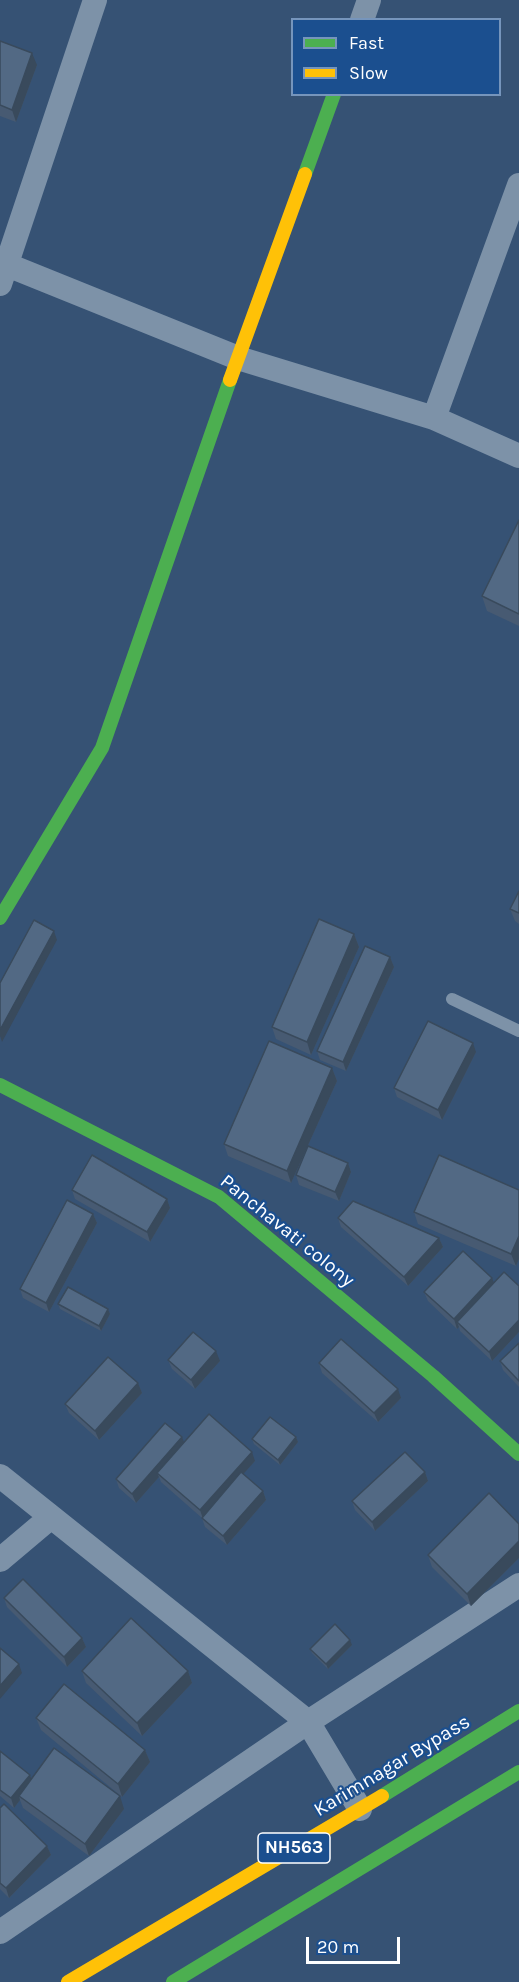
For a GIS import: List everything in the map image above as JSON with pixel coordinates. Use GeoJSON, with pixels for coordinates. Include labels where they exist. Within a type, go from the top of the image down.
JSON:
{"type":"FeatureCollection","features":[{"type":"Feature","properties":{"kind":"main road"},"geometry":{"type":"LineString","coordinates":[[0,918],[102,748],[238,358],[333,96]]}},
{"type":"Feature","properties":{"kind":"main road","name":"Panchavati colony"},"geometry":{"type":"LineString","coordinates":[[0,1085],[219,1197],[433,1376],[519,1454]]}},
{"type":"Feature","properties":{"kind":"main road","name":"Karimnagar Bypass"},"geometry":{"type":"LineString","coordinates":[[68,1982],[360,1809],[519,1711]]}},
{"type":"Feature","properties":{"kind":"main road","name":"NH563"},"geometry":{"type":"LineString","coordinates":[[173,1982],[519,1772]]}},
{"type":"Feature","properties":{"kind":"street"},"geometry":{"type":"LineString","coordinates":[[95,0],[2,270],[238,358],[434,418],[519,456]]}},
{"type":"Feature","properties":{"kind":"street"},"geometry":{"type":"LineString","coordinates":[[363,18],[369,0]]}},
{"type":"Feature","properties":{"kind":"street"},"geometry":{"type":"LineString","coordinates":[[434,418],[519,185]]}},
{"type":"Feature","properties":{"kind":"street"},"geometry":{"type":"LineString","coordinates":[[0,1476],[308,1722],[360,1809]]}},
{"type":"Feature","properties":{"kind":"street"},"geometry":{"type":"LineString","coordinates":[[0,1560],[51,1517]]}},
{"type":"Feature","properties":{"kind":"street"},"geometry":{"type":"LineString","coordinates":[[0,1932],[308,1722],[519,1585]]}},
{"type":"Feature","properties":{"kind":"lane"},"geometry":{"type":"LineString","coordinates":[[452,999],[519,1031]]}},
{"type":"Feature","properties":{"kind":"building"},"geometry":{"type":"Polygon","coordinates":[[[0,41],[32,53],[12,110],[0,105],[0,41]]]}},
{"type":"Feature","properties":{"kind":"building"},"geometry":{"type":"Polygon","coordinates":[[[519,520],[519,614],[482,596],[519,520]]]}},
{"type":"Feature","properties":{"kind":"building"},"geometry":{"type":"Polygon","coordinates":[[[519,891],[519,913],[510,909],[519,891]]]}},
{"type":"Feature","properties":{"kind":"building"},"geometry":{"type":"Polygon","coordinates":[[[319,919],[354,934],[307,1042],[272,1027],[319,919]]]}},
{"type":"Feature","properties":{"kind":"building"},"geometry":{"type":"Polygon","coordinates":[[[34,920],[54,931],[0,1030],[0,983],[34,920]]]}},
{"type":"Feature","properties":{"kind":"building"},"geometry":{"type":"Polygon","coordinates":[[[365,946],[390,957],[343,1062],[317,1051],[365,946]]]}},
{"type":"Feature","properties":{"kind":"building"},"geometry":{"type":"Polygon","coordinates":[[[428,1021],[473,1043],[438,1110],[394,1088],[428,1021]]]}},
{"type":"Feature","properties":{"kind":"building"},"geometry":{"type":"Polygon","coordinates":[[[269,1041],[332,1068],[287,1171],[224,1144],[269,1041]]]}},
{"type":"Feature","properties":{"kind":"building"},"geometry":{"type":"Polygon","coordinates":[[[308,1146],[348,1163],[335,1192],[296,1175],[308,1146]]]}},
{"type":"Feature","properties":{"kind":"building"},"geometry":{"type":"Polygon","coordinates":[[[92,1155],[167,1199],[147,1232],[72,1190],[92,1155]]]}},
{"type":"Feature","properties":{"kind":"building"},"geometry":{"type":"Polygon","coordinates":[[[439,1155],[519,1190],[519,1236],[511,1254],[414,1212],[439,1155]]]}},
{"type":"Feature","properties":{"kind":"building"},"geometry":{"type":"Polygon","coordinates":[[[67,1200],[93,1214],[46,1303],[20,1289],[67,1200]]]}},
{"type":"Feature","properties":{"kind":"building"},"geometry":{"type":"Polygon","coordinates":[[[353,1201],[439,1238],[404,1277],[338,1218],[353,1201]]]}},
{"type":"Feature","properties":{"kind":"building"},"geometry":{"type":"Polygon","coordinates":[[[463,1251],[492,1278],[454,1319],[424,1292],[463,1251]]]}},
{"type":"Feature","properties":{"kind":"building"},"geometry":{"type":"Polygon","coordinates":[[[504,1272],[519,1286],[519,1320],[489,1352],[457,1322],[504,1272]]]}},
{"type":"Feature","properties":{"kind":"building"},"geometry":{"type":"Polygon","coordinates":[[[68,1287],[108,1309],[99,1326],[58,1304],[68,1287]]]}},
{"type":"Feature","properties":{"kind":"building"},"geometry":{"type":"Polygon","coordinates":[[[193,1332],[216,1351],[191,1380],[168,1360],[193,1332]]]}},
{"type":"Feature","properties":{"kind":"building"},"geometry":{"type":"Polygon","coordinates":[[[341,1339],[398,1389],[374,1413],[319,1363],[341,1339]]]}},
{"type":"Feature","properties":{"kind":"building"},"geometry":{"type":"Polygon","coordinates":[[[519,1343],[519,1381],[500,1361],[519,1343]]]}},
{"type":"Feature","properties":{"kind":"building"},"geometry":{"type":"Polygon","coordinates":[[[108,1357],[138,1383],[95,1431],[65,1404],[108,1357]]]}},
{"type":"Feature","properties":{"kind":"building"},"geometry":{"type":"Polygon","coordinates":[[[209,1414],[252,1452],[200,1510],[157,1473],[209,1414]]]}},
{"type":"Feature","properties":{"kind":"building"},"geometry":{"type":"Polygon","coordinates":[[[270,1417],[296,1437],[278,1460],[252,1439],[270,1417]]]}},
{"type":"Feature","properties":{"kind":"building"},"geometry":{"type":"Polygon","coordinates":[[[165,1423],[182,1437],[132,1494],[116,1479],[165,1423]]]}},
{"type":"Feature","properties":{"kind":"building"},"geometry":{"type":"Polygon","coordinates":[[[405,1452],[425,1472],[372,1522],[352,1501],[405,1452]]]}},
{"type":"Feature","properties":{"kind":"building"},"geometry":{"type":"Polygon","coordinates":[[[241,1472],[263,1491],[223,1536],[202,1518],[241,1472]]]}},
{"type":"Feature","properties":{"kind":"building"},"geometry":{"type":"Polygon","coordinates":[[[489,1493],[519,1524],[519,1541],[467,1594],[428,1555],[489,1493]]]}},
{"type":"Feature","properties":{"kind":"building"},"geometry":{"type":"Polygon","coordinates":[[[23,1579],[82,1638],[64,1657],[4,1598],[23,1579]]]}},
{"type":"Feature","properties":{"kind":"building"},"geometry":{"type":"Polygon","coordinates":[[[131,1618],[188,1671],[137,1723],[82,1671],[131,1618]]]}},
{"type":"Feature","properties":{"kind":"building"},"geometry":{"type":"Polygon","coordinates":[[[335,1624],[350,1640],[326,1664],[310,1649],[335,1624]]]}},
{"type":"Feature","properties":{"kind":"building"},"geometry":{"type":"Polygon","coordinates":[[[0,1648],[19,1664],[0,1686],[0,1648]]]}},
{"type":"Feature","properties":{"kind":"building"},"geometry":{"type":"Polygon","coordinates":[[[64,1684],[145,1750],[118,1784],[36,1718],[64,1684]]]}},
{"type":"Feature","properties":{"kind":"building"},"geometry":{"type":"Polygon","coordinates":[[[54,1748],[120,1796],[85,1844],[19,1796],[54,1748]]]}},
{"type":"Feature","properties":{"kind":"building"},"geometry":{"type":"Polygon","coordinates":[[[0,1751],[30,1775],[11,1798],[0,1790],[0,1751]]]}},
{"type":"Feature","properties":{"kind":"building"},"geometry":{"type":"Polygon","coordinates":[[[4,1804],[47,1846],[6,1888],[0,1883],[0,1808],[4,1804]]]}},
{"type":"Feature","properties":{"kind":"traffic: fast"},"geometry":{"type":"LineString","coordinates":[[305,174],[333,96]]}},
{"type":"Feature","properties":{"kind":"traffic: fast"},"geometry":{"type":"LineString","coordinates":[[0,918],[102,748],[230,380]]}},
{"type":"Feature","properties":{"kind":"traffic: fast"},"geometry":{"type":"LineString","coordinates":[[0,1085],[219,1197],[433,1376],[519,1454]]}},
{"type":"Feature","properties":{"kind":"traffic: fast"},"geometry":{"type":"LineString","coordinates":[[382,1796],[519,1711]]}},
{"type":"Feature","properties":{"kind":"traffic: fast"},"geometry":{"type":"LineString","coordinates":[[173,1982],[519,1772]]}},
{"type":"Feature","properties":{"kind":"traffic: slow"},"geometry":{"type":"LineString","coordinates":[[230,380],[305,174]]}},
{"type":"Feature","properties":{"kind":"traffic: slow"},"geometry":{"type":"LineString","coordinates":[[68,1982],[382,1796]]}}]}
